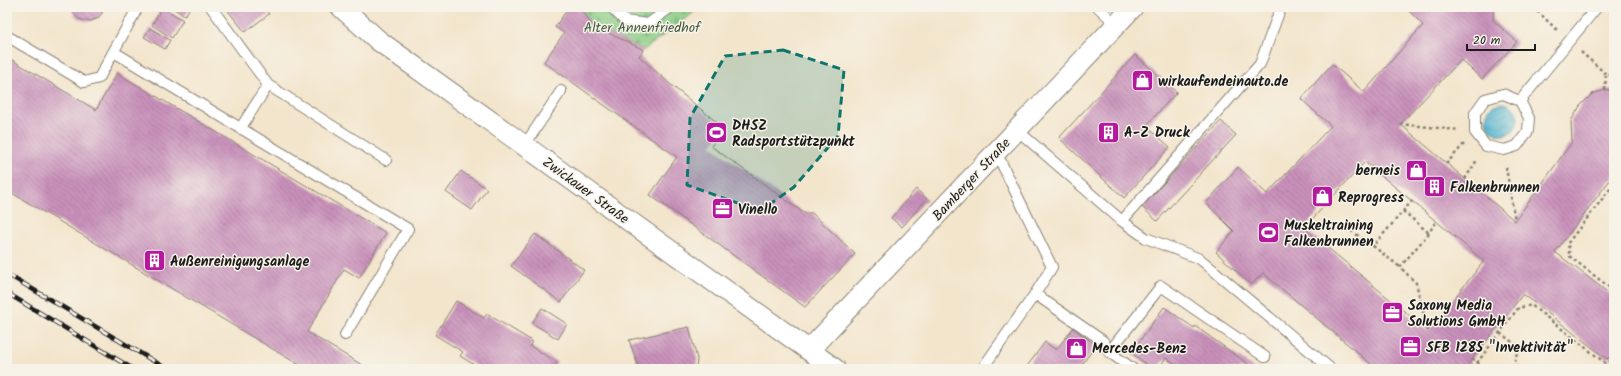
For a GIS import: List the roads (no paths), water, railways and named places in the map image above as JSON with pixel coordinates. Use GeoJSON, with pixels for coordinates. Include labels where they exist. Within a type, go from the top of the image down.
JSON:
{"type":"FeatureCollection","features":[{"type":"Feature","properties":{"kind":"street","name":"Zwickauer Straße"},"geometry":{"type":"LineString","coordinates":[[341,7],[379,41],[835,369]]}},
{"type":"Feature","properties":{"kind":"street","name":"Bamberger Straße"},"geometry":{"type":"LineString","coordinates":[[808,350],[1133,7]]}},
{"type":"Feature","properties":{"kind":"lane"},"geometry":{"type":"LineString","coordinates":[[7,36],[84,82],[99,78],[138,7]]}},
{"type":"Feature","properties":{"kind":"lane"},"geometry":{"type":"LineString","coordinates":[[211,7],[268,85],[386,160]]}},
{"type":"Feature","properties":{"kind":"lane"},"geometry":{"type":"LineString","coordinates":[[611,7],[625,21],[648,24],[671,7]]}},
{"type":"Feature","properties":{"kind":"lane"},"geometry":{"type":"LineString","coordinates":[[1098,7],[1116,24]]}},
{"type":"Feature","properties":{"kind":"lane"},"geometry":{"type":"LineString","coordinates":[[1122,221],[1260,64],[1281,7]]}},
{"type":"Feature","properties":{"kind":"lane"},"geometry":{"type":"LineString","coordinates":[[1520,101],[1597,7]]}},
{"type":"Feature","properties":{"kind":"lane"},"geometry":{"type":"LineString","coordinates":[[114,52],[408,229],[345,335]]}},
{"type":"Feature","properties":{"kind":"lane"},"geometry":{"type":"LineString","coordinates":[[240,129],[268,85]]}},
{"type":"Feature","properties":{"kind":"lane"},"geometry":{"type":"LineString","coordinates":[[524,146],[561,91]]}},
{"type":"Feature","properties":{"kind":"lane"},"geometry":{"type":"LineString","coordinates":[[1503,94],[1520,101],[1529,118],[1528,131],[1517,146],[1504,150],[1486,146],[1475,132],[1475,113],[1485,99],[1503,94]]}},
{"type":"Feature","properties":{"kind":"lane"},"geometry":{"type":"LineString","coordinates":[[1016,130],[1122,221],[1146,238],[1200,258],[1331,369]]}},
{"type":"Feature","properties":{"kind":"lane"},"geometry":{"type":"LineString","coordinates":[[982,369],[1035,294],[1052,267],[996,152]]}},
{"type":"Feature","properties":{"kind":"lane"},"geometry":{"type":"LineString","coordinates":[[1109,352],[1161,286],[1265,357]]}},
{"type":"Feature","properties":{"kind":"lane"},"geometry":{"type":"LineString","coordinates":[[1035,294],[1103,341],[1109,352],[1133,369]]}},
{"type":"Feature","properties":{"kind":"water"},"geometry":{"type":"Polygon","coordinates":[[[1499,103],[1505,103],[1514,107],[1518,119],[1514,131],[1505,135],[1499,135],[1490,131],[1486,122],[1486,116],[1490,107],[1499,103]]]}},
{"type":"Feature","properties":{"kind":"railway"},"geometry":{"type":"LineString","coordinates":[[7,274],[167,369]]}},
{"type":"Feature","properties":{"kind":"railway"},"geometry":{"type":"LineString","coordinates":[[7,293],[133,369]]}},
{"type":"Feature","properties":{"kind":"place","name":"wirkaufendeinauto.de"},"geometry":{"type":"Point","coordinates":[1142,81]}},
{"type":"Feature","properties":{"kind":"place","name":"A-Z Druck"},"geometry":{"type":"Point","coordinates":[1109,132]}},
{"type":"Feature","properties":{"kind":"place","name":"DHSZ Radsportstützpunkt"},"geometry":{"type":"Point","coordinates":[716,133]}},
{"type":"Feature","properties":{"kind":"place","name":"berneis"},"geometry":{"type":"Point","coordinates":[1416,170]}},
{"type":"Feature","properties":{"kind":"place","name":"Falkenbrunnen"},"geometry":{"type":"Point","coordinates":[1435,187]}},
{"type":"Feature","properties":{"kind":"place","name":"Reprogress"},"geometry":{"type":"Point","coordinates":[1322,197]}},
{"type":"Feature","properties":{"kind":"place","name":"Vinello"},"geometry":{"type":"Point","coordinates":[722,209]}},
{"type":"Feature","properties":{"kind":"place","name":"Muskeltraining Falkenbrunnen"},"geometry":{"type":"Point","coordinates":[1268,233]}},
{"type":"Feature","properties":{"kind":"place","name":"Außenreinigungsanlage"},"geometry":{"type":"Point","coordinates":[155,261]}},
{"type":"Feature","properties":{"kind":"place","name":"Saxony Media Solutions GmbH"},"geometry":{"type":"Point","coordinates":[1392,313]}},
{"type":"Feature","properties":{"kind":"place","name":"SFB 1285 \"Invektivität\""},"geometry":{"type":"Point","coordinates":[1410,347]}},
{"type":"Feature","properties":{"kind":"place","name":"Mercedes-Benz"},"geometry":{"type":"Point","coordinates":[1076,348]}},
{"type":"Feature","properties":{"kind":"park label","name":"Alter Annenfriedhof"},"geometry":{"type":"Point","coordinates":[642,27]}}]}
